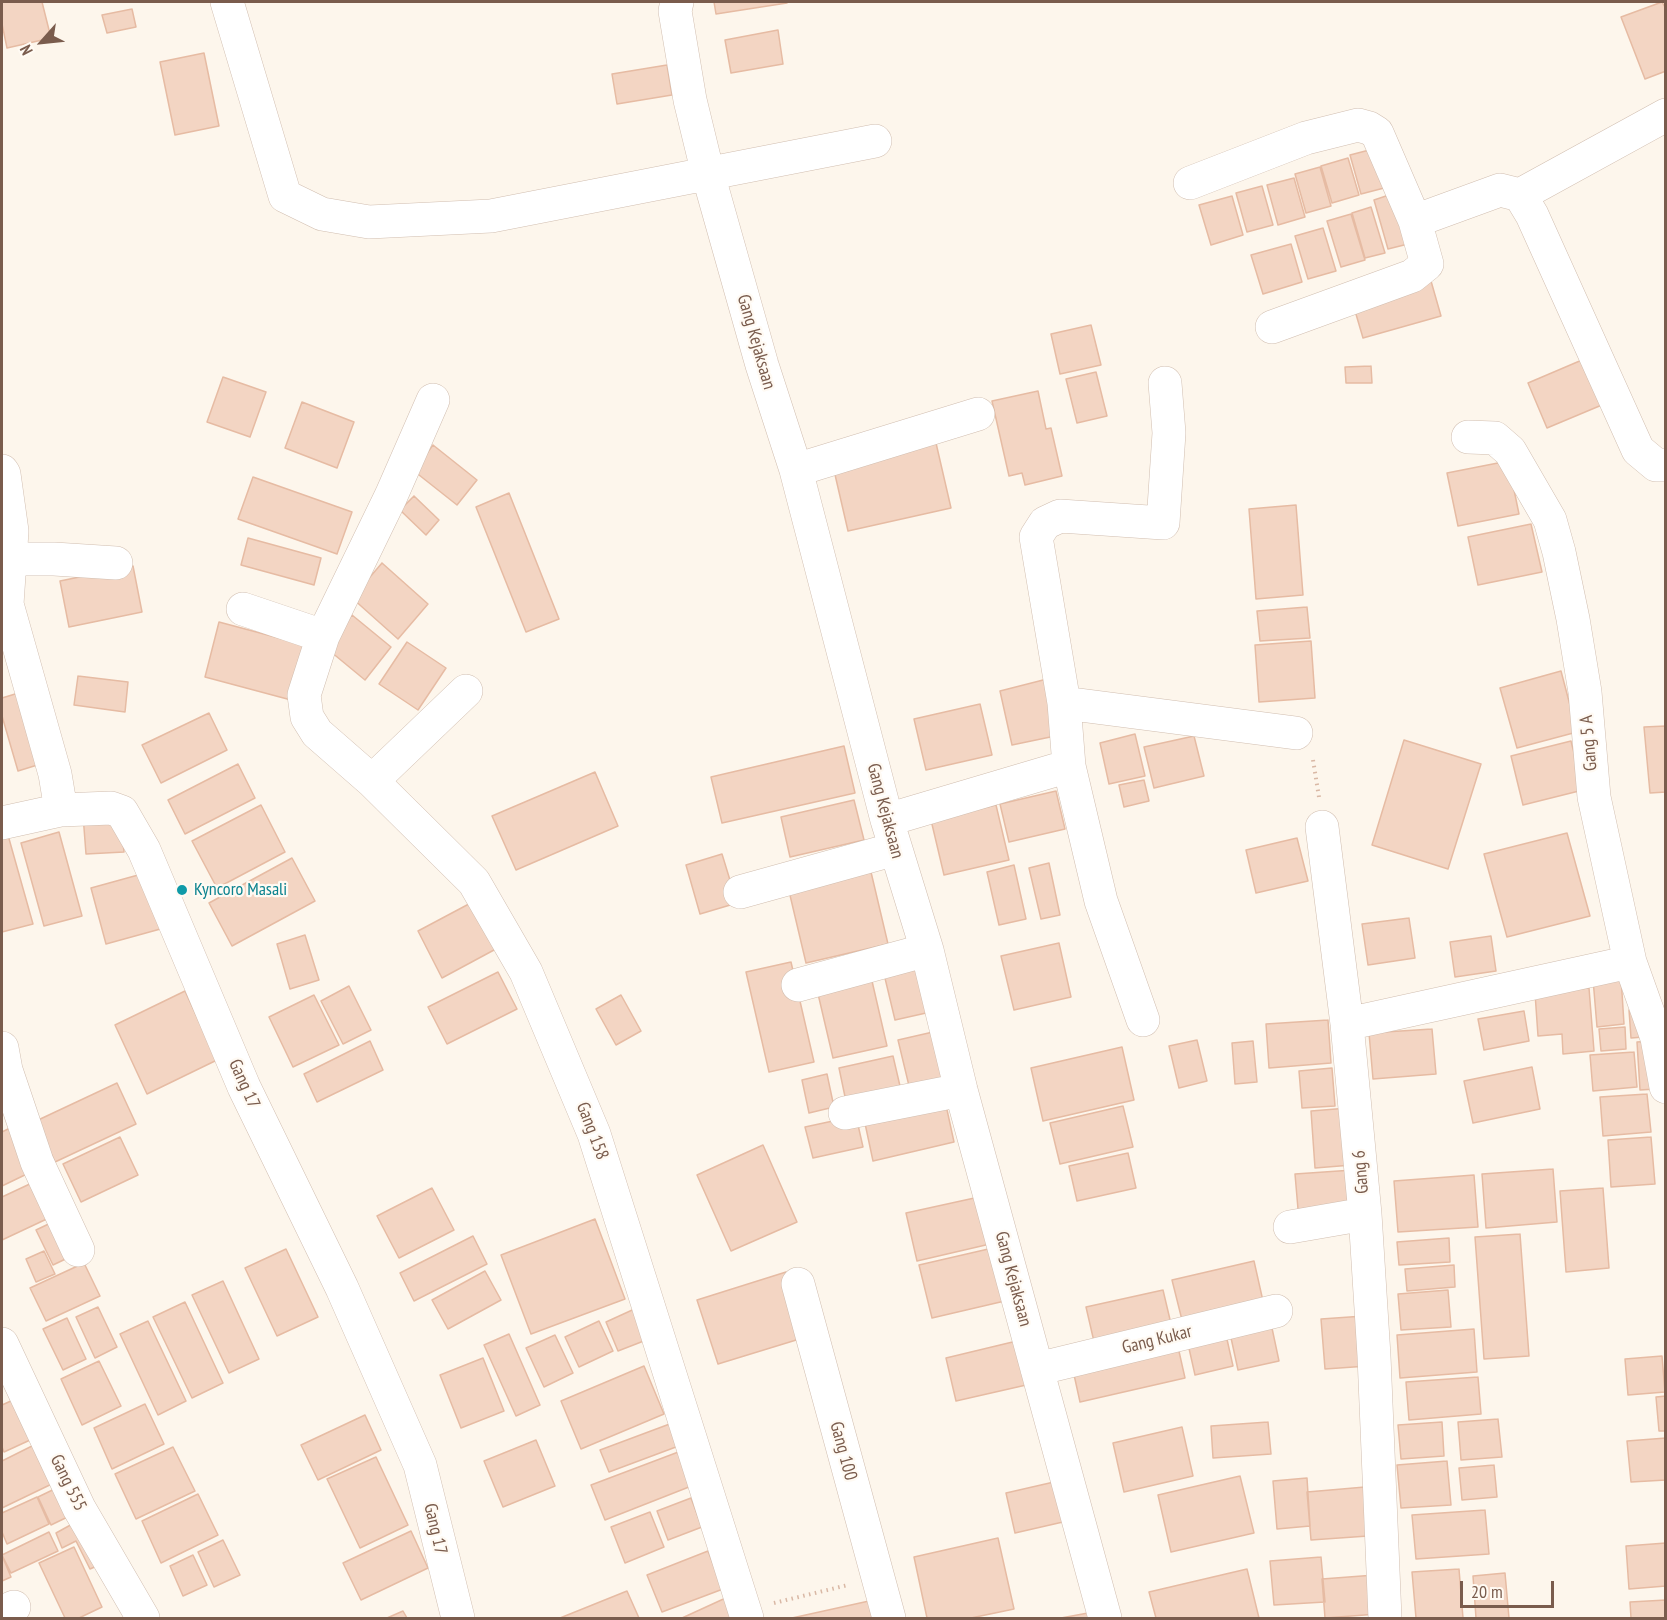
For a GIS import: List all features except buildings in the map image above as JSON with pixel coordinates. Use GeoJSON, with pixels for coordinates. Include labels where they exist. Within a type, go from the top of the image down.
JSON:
{"type":"FeatureCollection","features":[{"type":"Feature","properties":{"kind":"street"},"geometry":{"type":"LineString","coordinates":[[227,2],[285,196],[322,214],[369,222],[491,216],[875,141]]}},
{"type":"Feature","properties":{"kind":"street","name":"Gang Kejaksaan"},"geometry":{"type":"LineString","coordinates":[[677,2],[675,11],[690,100],[708,174],[762,365],[796,470],[891,834],[927,950],[961,1090],[1105,1618]]}},
{"type":"Feature","properties":{"kind":"street"},"geometry":{"type":"LineString","coordinates":[[1415,221],[1500,190],[1520,195],[1665,115]]}},
{"type":"Feature","properties":{"kind":"street"},"geometry":{"type":"LineString","coordinates":[[1190,183],[1306,138],[1358,125],[1370,128],[1377,133],[1415,221],[1427,264],[1412,276],[1272,327]]}},
{"type":"Feature","properties":{"kind":"street"},"geometry":{"type":"LineString","coordinates":[[1520,195],[1532,215],[1638,450],[1656,465],[1665,465]]}},
{"type":"Feature","properties":{"kind":"street"},"geometry":{"type":"LineString","coordinates":[[1143,1020],[1101,901],[1069,766],[1064,703],[1036,537],[1045,523],[1060,516],[1163,524],[1169,433],[1165,383]]}},
{"type":"Feature","properties":{"kind":"street"},"geometry":{"type":"LineString","coordinates":[[243,609],[324,636],[391,496],[433,400]]}},
{"type":"Feature","properties":{"kind":"street"},"geometry":{"type":"LineString","coordinates":[[796,470],[978,414]]}},
{"type":"Feature","properties":{"kind":"street","name":"Gang 5 A"},"geometry":{"type":"LineString","coordinates":[[1468,437],[1495,438],[1510,451],[1550,520],[1559,552],[1583,682],[1594,797],[1630,962],[1657,1038],[1665,1087]]}},
{"type":"Feature","properties":{"kind":"street"},"geometry":{"type":"LineString","coordinates":[[2,471],[12,531],[4,604],[56,774],[61,810],[2,823]]}},
{"type":"Feature","properties":{"kind":"street"},"geometry":{"type":"LineString","coordinates":[[9,559],[116,563]]}},
{"type":"Feature","properties":{"kind":"street","name":"Gang 158"},"geometry":{"type":"LineString","coordinates":[[324,636],[304,695],[307,717],[317,733],[372,781],[474,882],[526,972],[594,1134],[746,1614]]}},
{"type":"Feature","properties":{"kind":"street"},"geometry":{"type":"LineString","coordinates":[[372,781],[466,691]]}},
{"type":"Feature","properties":{"kind":"street"},"geometry":{"type":"LineString","coordinates":[[1064,703],[1296,732]]}},
{"type":"Feature","properties":{"kind":"street"},"geometry":{"type":"LineString","coordinates":[[741,892],[1069,766]]}},
{"type":"Feature","properties":{"kind":"street","name":"Gang 17"},"geometry":{"type":"LineString","coordinates":[[61,810],[111,808],[122,812],[144,850],[244,1087],[342,1288],[420,1465],[458,1618]]}},
{"type":"Feature","properties":{"kind":"street","name":"Gang 6"},"geometry":{"type":"LineString","coordinates":[[1322,827],[1347,1024],[1365,1214],[1374,1356],[1385,1618]]}},
{"type":"Feature","properties":{"kind":"street"},"geometry":{"type":"LineString","coordinates":[[798,985],[927,950]]}},
{"type":"Feature","properties":{"kind":"street"},"geometry":{"type":"LineString","coordinates":[[1347,1024],[1630,962]]}},
{"type":"Feature","properties":{"kind":"street"},"geometry":{"type":"LineString","coordinates":[[2,1048],[6,1070],[37,1162],[78,1250]]}},
{"type":"Feature","properties":{"kind":"street"},"geometry":{"type":"LineString","coordinates":[[845,1113],[961,1090]]}},
{"type":"Feature","properties":{"kind":"street"},"geometry":{"type":"LineString","coordinates":[[1290,1227],[1365,1214]]}},
{"type":"Feature","properties":{"kind":"street","name":"Gang 100"},"geometry":{"type":"LineString","coordinates":[[798,1284],[889,1618]]}},
{"type":"Feature","properties":{"kind":"street","name":"Gang Kukar"},"geometry":{"type":"LineString","coordinates":[[1037,1369],[1276,1311]]}},
{"type":"Feature","properties":{"kind":"street","name":"Gang 555"},"geometry":{"type":"LineString","coordinates":[[2,1344],[79,1508],[143,1618]]}},
{"type":"Feature","properties":{"kind":"path"},"geometry":{"type":"LineString","coordinates":[[1296,732],[1311,750],[1322,827]]}},
{"type":"Feature","properties":{"kind":"path"},"geometry":{"type":"LineString","coordinates":[[746,1614],[877,1578]]}},
{"type":"Feature","properties":{"kind":"place","name":"Kyncoro Masali"},"geometry":{"type":"Point","coordinates":[182,890]}}]}
